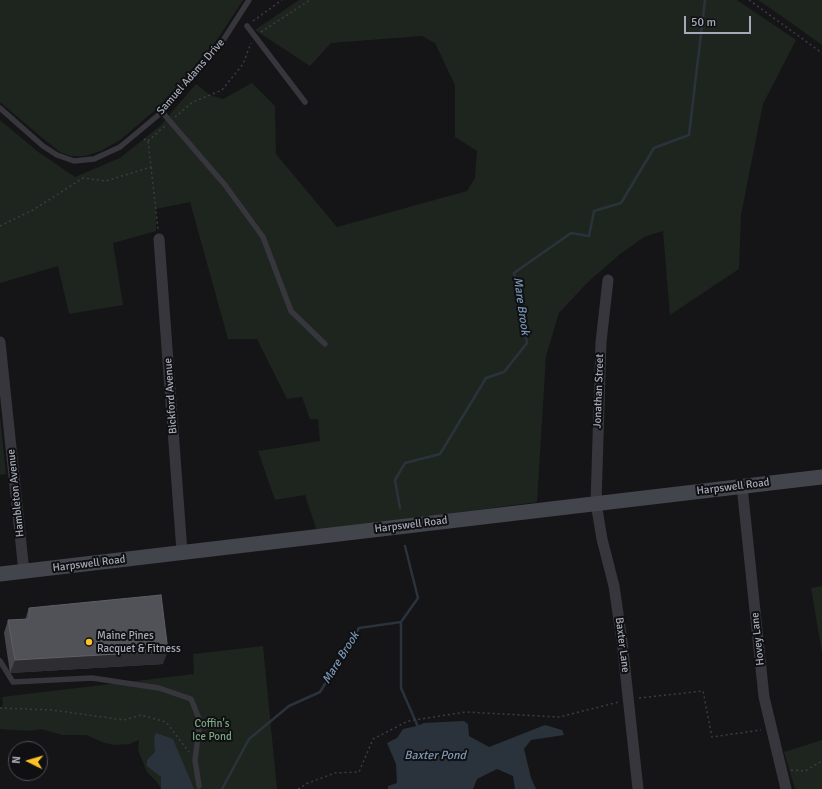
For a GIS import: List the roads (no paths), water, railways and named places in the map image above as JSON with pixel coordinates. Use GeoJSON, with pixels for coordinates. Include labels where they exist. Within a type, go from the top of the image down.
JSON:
{"type":"FeatureCollection","features":[{"type":"Feature","properties":{"kind":"main road","name":"Harpswell Road"},"geometry":{"type":"LineString","coordinates":[[0,574],[822,477]]}},
{"type":"Feature","properties":{"kind":"street","name":"Bickford Avenue"},"geometry":{"type":"LineString","coordinates":[[159,239],[182,552]]}},
{"type":"Feature","properties":{"kind":"street","name":"Jonathan Street"},"geometry":{"type":"LineString","coordinates":[[596,503],[601,342],[608,280]]}},
{"type":"Feature","properties":{"kind":"street","name":"Hambleton Avenue"},"geometry":{"type":"LineString","coordinates":[[0,342],[24,572]]}},
{"type":"Feature","properties":{"kind":"street","name":"Hovey Lane"},"geometry":{"type":"LineString","coordinates":[[742,486],[760,666],[771,728],[786,789]]}},
{"type":"Feature","properties":{"kind":"street","name":"Baxter Lane"},"geometry":{"type":"LineString","coordinates":[[596,503],[602,539],[614,586],[629,699],[638,789]]}},
{"type":"Feature","properties":{"kind":"lane","name":"Samuel Adams Drive"},"geometry":{"type":"LineString","coordinates":[[0,108],[43,146],[57,155],[74,161],[94,159],[120,146],[162,112],[224,38],[249,0]]}},
{"type":"Feature","properties":{"kind":"lane"},"geometry":{"type":"LineString","coordinates":[[247,26],[305,102]]}},
{"type":"Feature","properties":{"kind":"lane"},"geometry":{"type":"LineString","coordinates":[[162,112],[225,185],[263,237],[291,311],[325,344]]}},
{"type":"Feature","properties":{"kind":"lane"},"geometry":{"type":"LineString","coordinates":[[0,661],[13,682],[92,678],[159,688],[191,698],[200,721],[195,760],[199,786]]}},
{"type":"Feature","properties":{"kind":"water","name":"Baxter Pond"},"geometry":{"type":"Polygon","coordinates":[[[464,721],[468,724],[469,736],[489,747],[545,725],[562,730],[564,735],[531,740],[524,749],[531,778],[536,789],[515,789],[513,776],[497,769],[477,779],[473,789],[388,789],[388,786],[397,783],[396,764],[387,743],[397,738],[403,729],[424,723],[464,721]]]}},
{"type":"Feature","properties":{"kind":"water","name":"Coffin's Ice Pond"},"geometry":{"type":"Polygon","coordinates":[[[156,733],[173,739],[194,789],[161,789],[161,777],[147,766],[147,760],[155,752],[154,738],[156,733]]]}},
{"type":"Feature","properties":{"kind":"waterway","name":"Mare Brook"},"geometry":{"type":"LineString","coordinates":[[400,508],[395,480],[405,463],[440,454],[486,378],[504,372],[527,343],[514,273],[571,233],[589,236],[594,211],[621,203],[654,148],[689,135],[705,0]]}},
{"type":"Feature","properties":{"kind":"waterway","name":"Mare Brook"},"geometry":{"type":"LineString","coordinates":[[222,789],[249,739],[289,706],[320,692],[359,628],[401,622],[418,598],[405,546]]}},
{"type":"Feature","properties":{"kind":"waterway"},"geometry":{"type":"LineString","coordinates":[[401,622],[401,688],[419,729]]}},
{"type":"Feature","properties":{"kind":"place","name":"Maine Pines Racquet & Fitness"},"geometry":{"type":"Point","coordinates":[89,642]}}]}
